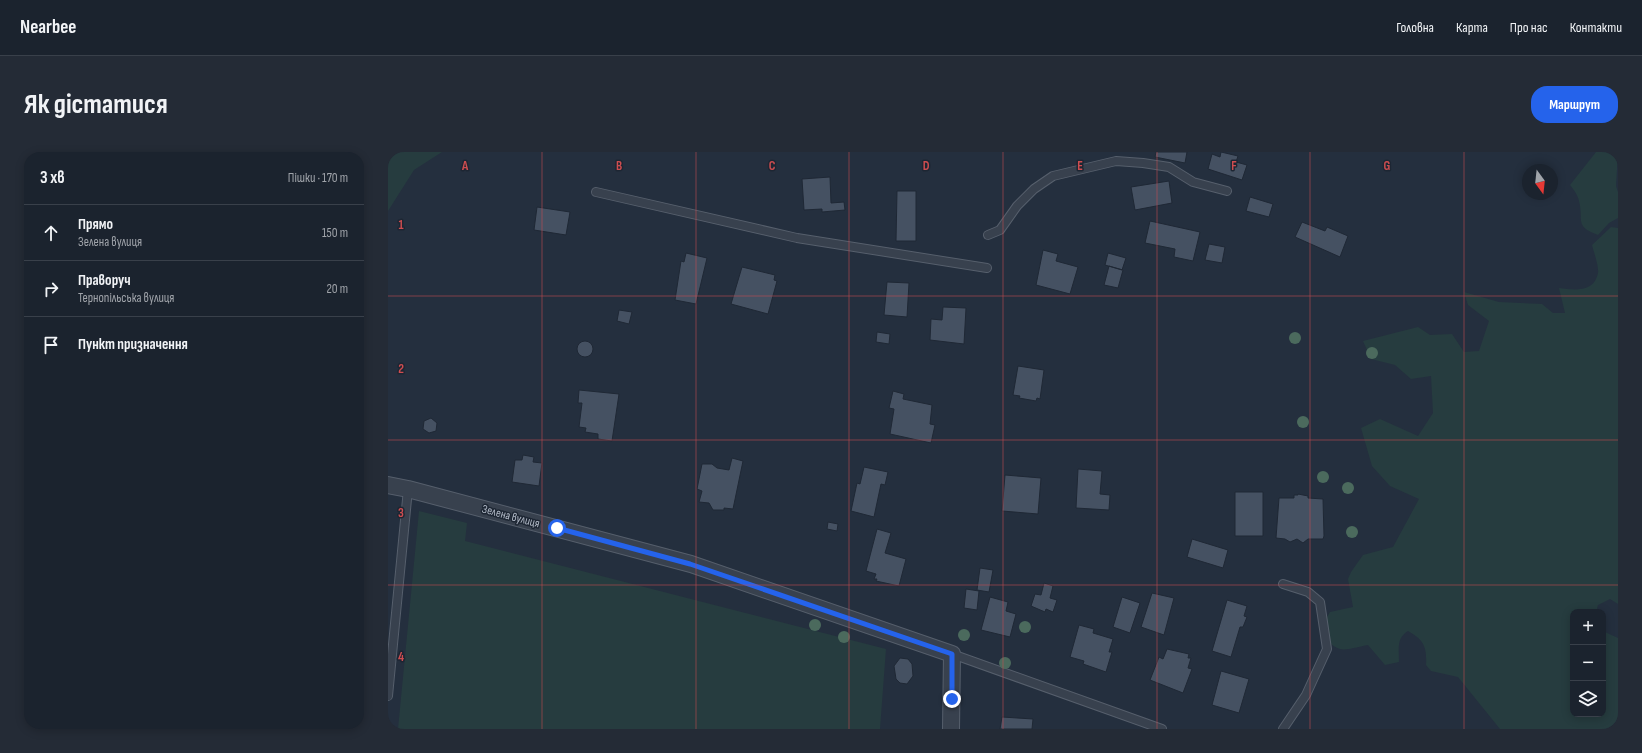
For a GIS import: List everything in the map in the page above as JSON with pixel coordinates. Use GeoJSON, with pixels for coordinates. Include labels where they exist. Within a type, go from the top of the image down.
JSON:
{"type":"FeatureCollection","features":[{"type":"Feature","properties":{"kind":"street","name":"Зелена вулиця"},"geometry":{"type":"LineString","coordinates":[[388,485],[690,564],[952,654]]}},
{"type":"Feature","properties":{"kind":"street"},"geometry":{"type":"LineString","coordinates":[[951,729],[952,654]]}},
{"type":"Feature","properties":{"kind":"lane"},"geometry":{"type":"LineString","coordinates":[[988,235],[1000,230],[1021,202],[1034,189],[1053,176],[1116,161],[1143,163],[1169,168],[1193,182],[1227,191]]}},
{"type":"Feature","properties":{"kind":"lane"},"geometry":{"type":"LineString","coordinates":[[596,192],[797,238],[987,268]]}},
{"type":"Feature","properties":{"kind":"lane"},"geometry":{"type":"LineString","coordinates":[[388,696],[408,489]]}},
{"type":"Feature","properties":{"kind":"lane"},"geometry":{"type":"LineString","coordinates":[[1283,584],[1308,592],[1320,602],[1327,649],[1306,694],[1283,729]]}},
{"type":"Feature","properties":{"kind":"lane"},"geometry":{"type":"LineString","coordinates":[[952,654],[1162,729]]}},
{"type":"Feature","properties":{"kind":"green space"},"geometry":{"type":"Polygon","coordinates":[[[388,152],[442,152],[414,170],[388,211],[388,152]]]}},
{"type":"Feature","properties":{"kind":"green space"},"geometry":{"type":"Polygon","coordinates":[[[1596,152],[1618,152],[1616,186],[1618,192],[1618,218],[1609,223],[1598,235],[1590,232],[1583,226],[1581,222],[1578,199],[1570,185],[1596,152]]]}},
{"type":"Feature","properties":{"kind":"green space"},"geometry":{"type":"Polygon","coordinates":[[[1611,227],[1618,228],[1618,604],[1610,599],[1598,605],[1597,609],[1570,609],[1570,717],[1606,717],[1606,632],[1618,638],[1618,729],[1500,729],[1458,677],[1431,671],[1426,665],[1426,653],[1421,641],[1408,631],[1404,634],[1400,641],[1399,662],[1385,665],[1368,645],[1342,649],[1333,646],[1321,635],[1321,628],[1330,612],[1353,607],[1348,579],[1363,555],[1393,547],[1419,499],[1390,486],[1372,466],[1361,428],[1380,419],[1418,436],[1433,413],[1431,376],[1411,379],[1395,365],[1371,359],[1363,341],[1418,327],[1430,335],[1452,334],[1464,352],[1479,351],[1489,321],[1468,305],[1464,292],[1499,302],[1542,304],[1553,313],[1565,313],[1559,288],[1583,289],[1592,284],[1596,279],[1598,270],[1592,245],[1611,227]]]}},
{"type":"Feature","properties":{"kind":"green space"},"geometry":{"type":"Polygon","coordinates":[[[419,511],[467,523],[465,541],[886,649],[880,729],[398,729],[419,511]]]}},
{"type":"Feature","properties":{"kind":"building"},"geometry":{"type":"Polygon","coordinates":[[[1156,152],[1187,152],[1185,163],[1155,157],[1156,152]]]}},
{"type":"Feature","properties":{"kind":"building"},"geometry":{"type":"Polygon","coordinates":[[[1221,152],[1238,156],[1236,162],[1247,165],[1242,180],[1208,169],[1212,154],[1220,157],[1221,152]]]}},
{"type":"Feature","properties":{"kind":"building"},"geometry":{"type":"Polygon","coordinates":[[[830,177],[831,203],[844,202],[845,210],[822,212],[822,209],[804,210],[802,179],[830,177]]]}},
{"type":"Feature","properties":{"kind":"building"},"geometry":{"type":"Polygon","coordinates":[[[1169,181],[1172,203],[1135,210],[1131,187],[1169,181]]]}},
{"type":"Feature","properties":{"kind":"building"},"geometry":{"type":"Polygon","coordinates":[[[897,191],[916,191],[916,241],[896,241],[897,191]]]}},
{"type":"Feature","properties":{"kind":"building"},"geometry":{"type":"Polygon","coordinates":[[[1250,197],[1273,204],[1269,217],[1246,211],[1250,197]]]}},
{"type":"Feature","properties":{"kind":"building"},"geometry":{"type":"Polygon","coordinates":[[[537,207],[570,212],[566,235],[534,230],[537,207]]]}},
{"type":"Feature","properties":{"kind":"building"},"geometry":{"type":"Polygon","coordinates":[[[1150,221],[1200,232],[1193,261],[1174,257],[1175,249],[1145,243],[1150,221]]]}},
{"type":"Feature","properties":{"kind":"building"},"geometry":{"type":"Polygon","coordinates":[[[1302,222],[1325,231],[1327,227],[1348,236],[1340,257],[1295,237],[1302,222]]]}},
{"type":"Feature","properties":{"kind":"building"},"geometry":{"type":"Polygon","coordinates":[[[1209,244],[1225,247],[1222,263],[1205,260],[1209,244]]]}},
{"type":"Feature","properties":{"kind":"building"},"geometry":{"type":"Polygon","coordinates":[[[1043,250],[1058,254],[1056,261],[1078,267],[1070,294],[1036,285],[1043,250]]]}},
{"type":"Feature","properties":{"kind":"building"},"geometry":{"type":"Polygon","coordinates":[[[686,253],[707,258],[696,304],[675,300],[681,261],[684,262],[686,253]]]}},
{"type":"Feature","properties":{"kind":"building"},"geometry":{"type":"Polygon","coordinates":[[[1108,253],[1126,258],[1122,270],[1105,265],[1108,253]]]}},
{"type":"Feature","properties":{"kind":"building"},"geometry":{"type":"Polygon","coordinates":[[[1109,266],[1123,270],[1118,288],[1104,285],[1109,266]]]}},
{"type":"Feature","properties":{"kind":"building"},"geometry":{"type":"Polygon","coordinates":[[[742,267],[775,275],[774,280],[777,281],[768,314],[731,304],[742,267]]]}},
{"type":"Feature","properties":{"kind":"building"},"geometry":{"type":"Polygon","coordinates":[[[887,282],[909,283],[907,317],[884,315],[887,282]]]}},
{"type":"Feature","properties":{"kind":"building"},"geometry":{"type":"Polygon","coordinates":[[[943,307],[966,308],[964,344],[930,340],[931,319],[942,320],[943,307]]]}},
{"type":"Feature","properties":{"kind":"building"},"geometry":{"type":"Polygon","coordinates":[[[619,310],[632,312],[629,324],[617,321],[619,310]]]}},
{"type":"Feature","properties":{"kind":"building"},"geometry":{"type":"Polygon","coordinates":[[[877,332],[890,334],[889,344],[876,342],[877,332]]]}},
{"type":"Feature","properties":{"kind":"building"},"geometry":{"type":"Polygon","coordinates":[[[585,341],[591,343],[593,349],[591,355],[585,357],[579,355],[577,349],[579,343],[585,341]]]}},
{"type":"Feature","properties":{"kind":"building"},"geometry":{"type":"Polygon","coordinates":[[[1018,366],[1044,370],[1040,399],[1037,398],[1036,401],[1019,398],[1020,396],[1013,395],[1018,366]]]}},
{"type":"Feature","properties":{"kind":"building"},"geometry":{"type":"Polygon","coordinates":[[[579,390],[619,394],[612,441],[598,439],[598,434],[585,432],[586,428],[579,427],[582,403],[578,403],[579,390]]]}},
{"type":"Feature","properties":{"kind":"building"},"geometry":{"type":"Polygon","coordinates":[[[893,391],[904,394],[903,399],[932,405],[930,424],[935,425],[931,443],[890,434],[894,409],[889,408],[893,391]]]}},
{"type":"Feature","properties":{"kind":"building"},"geometry":{"type":"Polygon","coordinates":[[[431,418],[437,423],[436,431],[429,433],[423,429],[424,421],[431,418]]]}},
{"type":"Feature","properties":{"kind":"building"},"geometry":{"type":"Polygon","coordinates":[[[523,455],[534,457],[533,462],[542,463],[539,486],[512,482],[515,460],[522,460],[523,455]]]}},
{"type":"Feature","properties":{"kind":"building"},"geometry":{"type":"Polygon","coordinates":[[[732,458],[743,461],[733,509],[724,508],[724,510],[713,510],[709,503],[699,502],[702,491],[697,489],[702,464],[712,464],[717,468],[729,470],[732,458]]]}},
{"type":"Feature","properties":{"kind":"building"},"geometry":{"type":"Polygon","coordinates":[[[864,467],[888,472],[885,485],[881,484],[874,517],[851,511],[857,483],[860,484],[864,467]]]}},
{"type":"Feature","properties":{"kind":"building"},"geometry":{"type":"Polygon","coordinates":[[[1078,469],[1102,471],[1100,494],[1110,495],[1109,510],[1076,508],[1078,469]]]}},
{"type":"Feature","properties":{"kind":"building"},"geometry":{"type":"Polygon","coordinates":[[[1005,475],[1041,478],[1038,514],[1002,511],[1005,475]]]}},
{"type":"Feature","properties":{"kind":"building"},"geometry":{"type":"Polygon","coordinates":[[[1235,492],[1263,492],[1263,536],[1235,536],[1235,492]]]}},
{"type":"Feature","properties":{"kind":"building"},"geometry":{"type":"Polygon","coordinates":[[[1298,494],[1308,496],[1308,498],[1323,499],[1323,539],[1308,539],[1303,543],[1297,539],[1290,542],[1285,539],[1276,538],[1279,498],[1294,498],[1294,495],[1298,494]]]}},
{"type":"Feature","properties":{"kind":"building"},"geometry":{"type":"Polygon","coordinates":[[[828,522],[838,524],[837,531],[827,529],[828,522]]]}},
{"type":"Feature","properties":{"kind":"building"},"geometry":{"type":"Polygon","coordinates":[[[877,529],[891,533],[885,553],[906,559],[899,586],[876,581],[877,579],[874,579],[876,574],[866,571],[877,529]]]}},
{"type":"Feature","properties":{"kind":"building"},"geometry":{"type":"Polygon","coordinates":[[[1192,539],[1228,550],[1223,568],[1187,557],[1192,539]]]}},
{"type":"Feature","properties":{"kind":"building"},"geometry":{"type":"Polygon","coordinates":[[[980,568],[993,570],[989,592],[977,590],[980,568]]]}},
{"type":"Feature","properties":{"kind":"building"},"geometry":{"type":"Polygon","coordinates":[[[1044,583],[1053,586],[1050,598],[1057,600],[1053,612],[1046,609],[1045,612],[1031,606],[1035,594],[1041,595],[1044,583]]]}},
{"type":"Feature","properties":{"kind":"building"},"geometry":{"type":"Polygon","coordinates":[[[966,589],[979,591],[977,610],[964,608],[966,589]]]}},
{"type":"Feature","properties":{"kind":"building"},"geometry":{"type":"Polygon","coordinates":[[[1152,593],[1174,598],[1164,635],[1141,627],[1152,593]]]}},
{"type":"Feature","properties":{"kind":"building"},"geometry":{"type":"Polygon","coordinates":[[[990,597],[1008,602],[1006,611],[1016,614],[1010,637],[981,630],[990,597]]]}},
{"type":"Feature","properties":{"kind":"building"},"geometry":{"type":"Polygon","coordinates":[[[1122,597],[1140,603],[1130,633],[1113,627],[1122,597]]]}},
{"type":"Feature","properties":{"kind":"building"},"geometry":{"type":"Polygon","coordinates":[[[1227,600],[1247,606],[1244,616],[1247,617],[1243,627],[1240,627],[1231,657],[1212,651],[1227,600]]]}},
{"type":"Feature","properties":{"kind":"building"},"geometry":{"type":"Polygon","coordinates":[[[1079,625],[1094,629],[1093,633],[1113,639],[1109,652],[1112,652],[1106,672],[1083,664],[1084,661],[1070,657],[1079,625]]]}},
{"type":"Feature","properties":{"kind":"building"},"geometry":{"type":"Polygon","coordinates":[[[1167,649],[1189,654],[1188,658],[1191,658],[1188,668],[1192,669],[1183,693],[1150,680],[1159,657],[1163,659],[1167,649]]]}},
{"type":"Feature","properties":{"kind":"building"},"geometry":{"type":"Polygon","coordinates":[[[900,658],[908,659],[912,664],[913,676],[907,684],[900,683],[896,679],[894,666],[900,658]]]}},
{"type":"Feature","properties":{"kind":"building"},"geometry":{"type":"Polygon","coordinates":[[[1221,671],[1249,679],[1239,713],[1212,705],[1221,671]]]}},
{"type":"Feature","properties":{"kind":"building"},"geometry":{"type":"Polygon","coordinates":[[[1002,717],[1033,719],[1032,729],[1000,729],[1002,717]]]}},
{"type":"Feature","properties":{"kind":"route"},"geometry":{"type":"LineString","coordinates":[[557,528],[690,564],[952,654],[952,699]]}}]}
